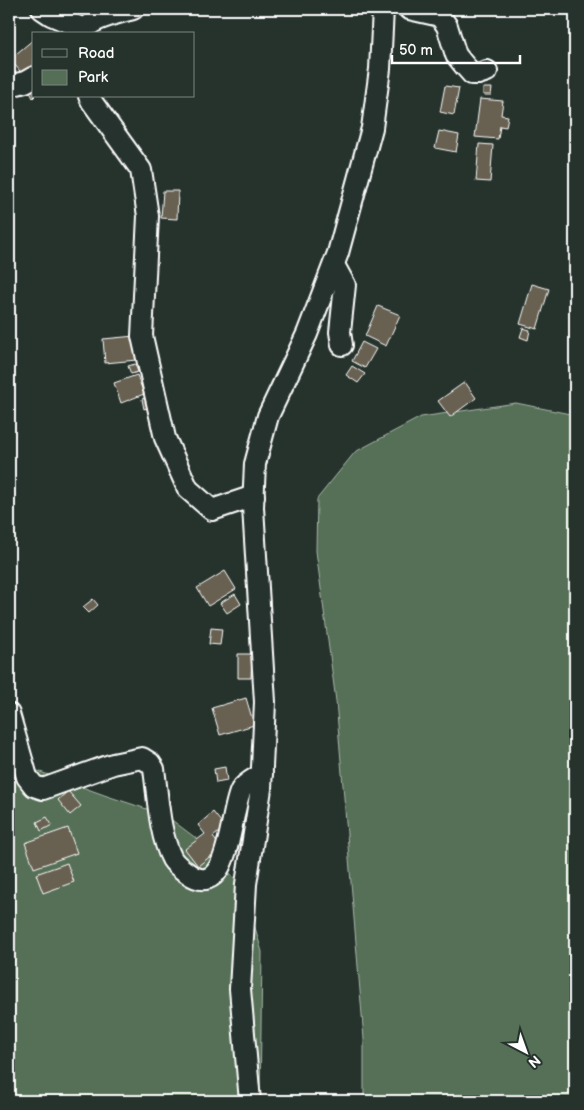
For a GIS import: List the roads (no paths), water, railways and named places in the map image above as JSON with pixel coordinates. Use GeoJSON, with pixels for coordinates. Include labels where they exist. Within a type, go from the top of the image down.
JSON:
{"type":"FeatureCollection","features":[{"type":"Feature","properties":{"kind":"street"},"geometry":{"type":"LineString","coordinates":[[42,9],[83,32],[94,22],[133,9]]}},
{"type":"Feature","properties":{"kind":"street"},"geometry":{"type":"LineString","coordinates":[[250,1101],[240,989],[246,884],[262,774],[265,702],[253,507],[255,464],[268,416],[307,334],[338,253],[372,128],[380,69],[384,9]]}},
{"type":"Feature","properties":{"kind":"street"},"geometry":{"type":"LineString","coordinates":[[409,9],[440,16],[447,26],[456,55],[464,65],[472,74],[487,71]]}},
{"type":"Feature","properties":{"kind":"street"},"geometry":{"type":"LineString","coordinates":[[9,86],[32,78]]}},
{"type":"Feature","properties":{"kind":"street"},"geometry":{"type":"LineString","coordinates":[[90,98],[141,170],[148,216],[142,336],[165,438],[188,490],[212,510],[254,496]]}},
{"type":"Feature","properties":{"kind":"street"},"geometry":{"type":"LineString","coordinates":[[334,265],[345,285],[340,332],[342,345]]}},
{"type":"Feature","properties":{"kind":"street"},"geometry":{"type":"LineString","coordinates":[[9,714],[27,777],[34,786],[43,789],[123,762],[142,758],[150,762],[154,769],[163,836],[172,860],[198,879],[208,878],[218,870],[225,856],[242,788],[262,774]]}}]}
